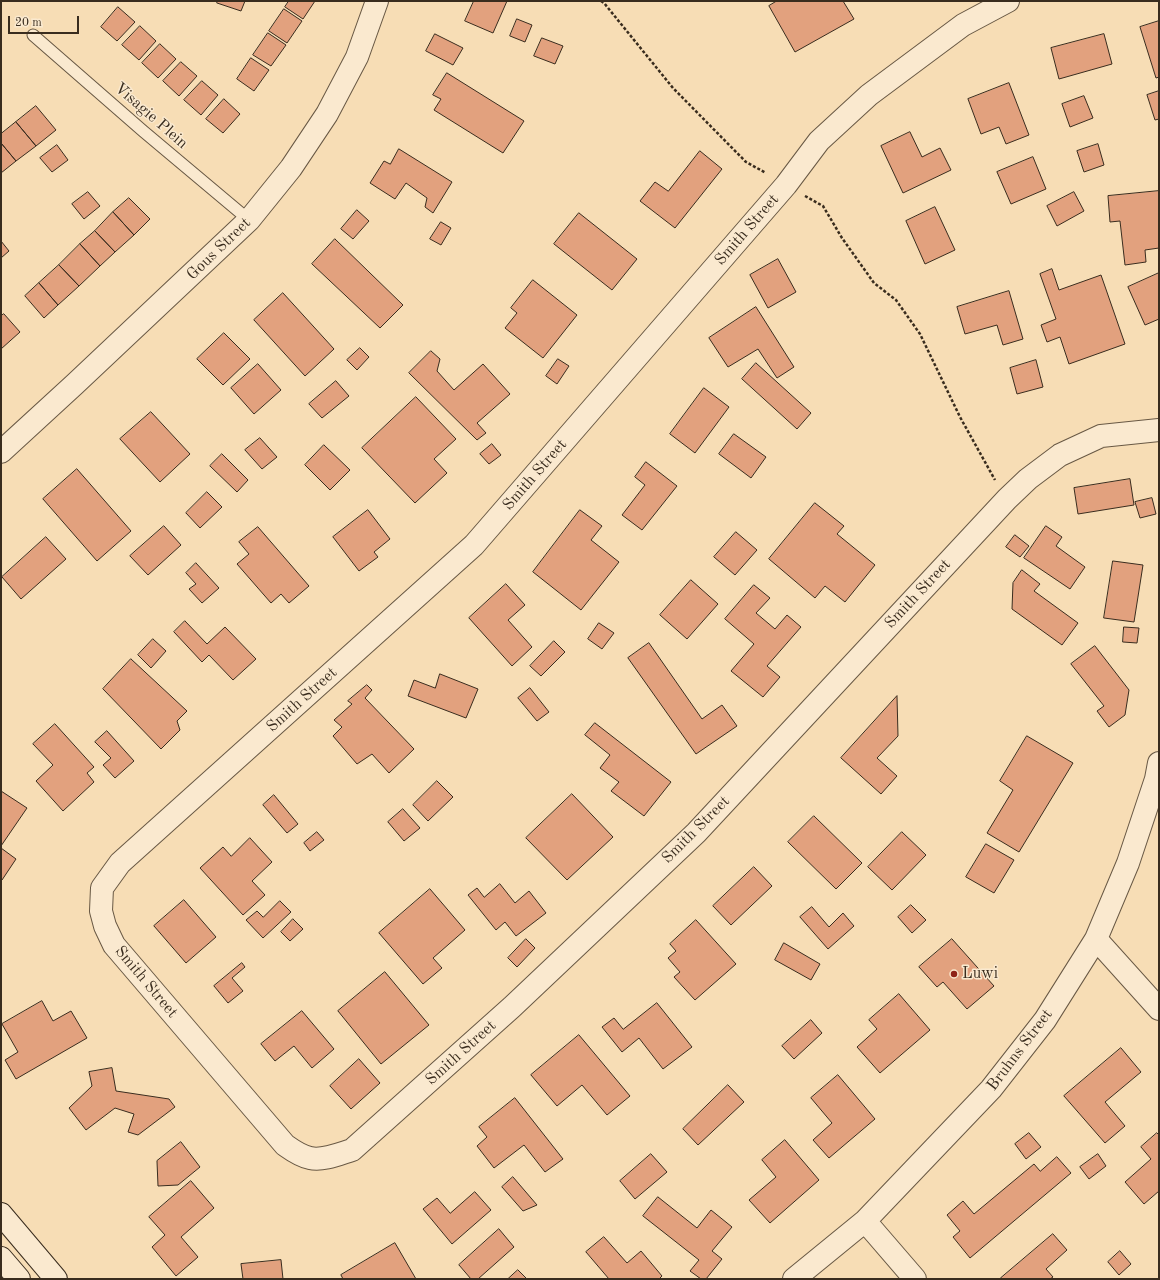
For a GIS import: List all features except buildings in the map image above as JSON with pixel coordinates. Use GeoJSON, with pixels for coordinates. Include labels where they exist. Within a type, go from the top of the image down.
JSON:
{"type":"FeatureCollection","features":[{"type":"Feature","properties":{"kind":"street","name":"Gous Street"},"geometry":{"type":"LineString","coordinates":[[1,452],[249,220],[291,168],[327,114],[357,57],[377,1]]}},
{"type":"Feature","properties":{"kind":"street","name":"Smith Street"},"geometry":{"type":"LineString","coordinates":[[1008,1],[963,24],[869,95],[819,141],[786,185],[474,545],[120,863],[102,888],[101,911],[105,926],[114,945],[285,1145],[298,1154],[310,1158],[331,1156],[352,1150],[512,1007],[696,833],[1007,499],[1028,479],[1060,455],[1101,436],[1159,430]]}},
{"type":"Feature","properties":{"kind":"street","name":"Bruhns Street"},"geometry":{"type":"LineString","coordinates":[[794,1279],[865,1222],[992,1089],[1045,1020],[1096,939],[1128,863],[1156,779],[1159,763]]}},
{"type":"Feature","properties":{"kind":"street"},"geometry":{"type":"LineString","coordinates":[[1096,939],[1159,1009]]}},
{"type":"Feature","properties":{"kind":"street"},"geometry":{"type":"LineString","coordinates":[[3,1222],[56,1279]]}},
{"type":"Feature","properties":{"kind":"street"},"geometry":{"type":"LineString","coordinates":[[865,1222],[915,1279]]}},
{"type":"Feature","properties":{"kind":"street"},"geometry":{"type":"LineString","coordinates":[[1,1258],[19,1279]]}},
{"type":"Feature","properties":{"kind":"lane","name":"Visagie Plein"},"geometry":{"type":"LineString","coordinates":[[33,35],[143,132],[249,220]]}},
{"type":"Feature","properties":{"kind":"path"},"geometry":{"type":"LineString","coordinates":[[601,1],[673,88],[746,162],[823,206],[842,238],[874,283],[896,300],[920,334],[960,417],[1007,499]]}},
{"type":"Feature","properties":{"kind":"place","name":"Luwi"},"geometry":{"type":"Point","coordinates":[954,974]}}]}
